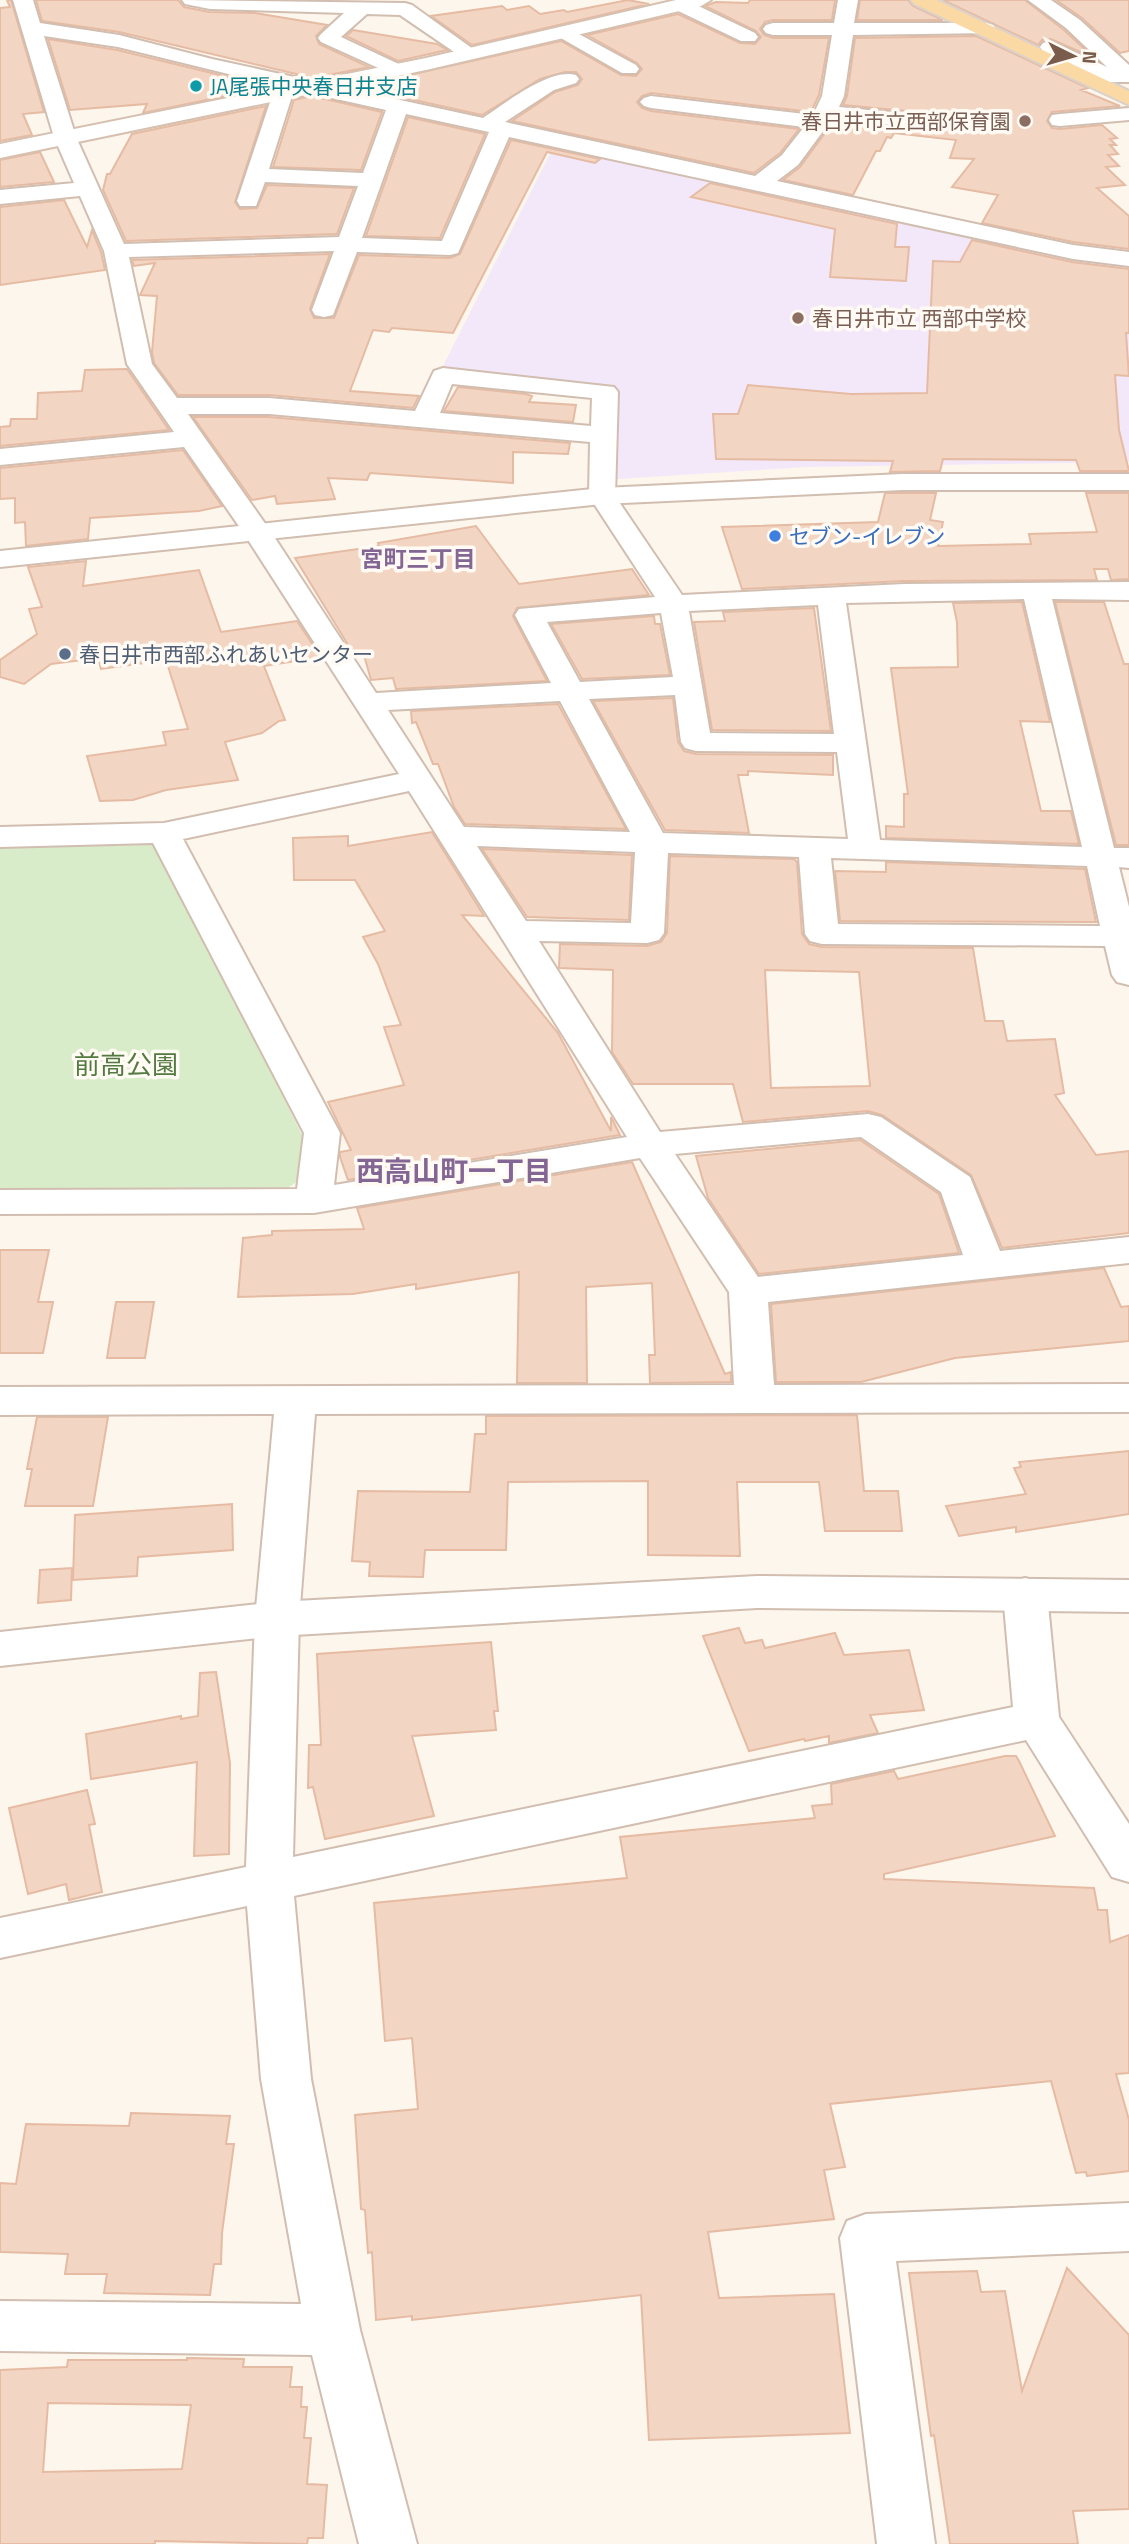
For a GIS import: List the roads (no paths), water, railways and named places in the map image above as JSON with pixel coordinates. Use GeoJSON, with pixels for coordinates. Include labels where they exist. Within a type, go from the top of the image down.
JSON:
{"type":"FeatureCollection","features":[{"type":"Feature","properties":{"kind":"main road"},"geometry":{"type":"LineString","coordinates":[[921,0],[1129,99]]}},
{"type":"Feature","properties":{"kind":"street"},"geometry":{"type":"LineString","coordinates":[[23,0],[26,33],[65,137],[116,251],[140,364],[257,532],[516,931],[650,1145],[748,1291],[755,1398]]}},
{"type":"Feature","properties":{"kind":"street"},"geometry":{"type":"LineString","coordinates":[[192,0],[210,4],[405,9],[470,54]]}},
{"type":"Feature","properties":{"kind":"street"},"geometry":{"type":"LineString","coordinates":[[759,184],[790,160],[833,96],[848,0]]}},
{"type":"Feature","properties":{"kind":"street"},"geometry":{"type":"LineString","coordinates":[[1038,0],[1073,24],[1129,76]]}},
{"type":"Feature","properties":{"kind":"street"},"geometry":{"type":"LineString","coordinates":[[0,151],[396,70],[691,3],[748,37]]}},
{"type":"Feature","properties":{"kind":"street"},"geometry":{"type":"LineString","coordinates":[[363,7],[328,38],[396,70]]}},
{"type":"Feature","properties":{"kind":"street"},"geometry":{"type":"LineString","coordinates":[[773,29],[986,29]]}},
{"type":"Feature","properties":{"kind":"street"},"geometry":{"type":"LineString","coordinates":[[26,33],[119,41],[210,65],[1073,252],[1129,259]]}},
{"type":"Feature","properties":{"kind":"street"},"geometry":{"type":"LineString","coordinates":[[566,33],[629,69]]}},
{"type":"Feature","properties":{"kind":"street"},"geometry":{"type":"LineString","coordinates":[[1050,47],[1129,84]]}},
{"type":"Feature","properties":{"kind":"street"},"geometry":{"type":"LineString","coordinates":[[116,251],[238,245],[450,248],[494,126],[547,86],[569,79]]}},
{"type":"Feature","properties":{"kind":"street"},"geometry":{"type":"LineString","coordinates":[[248,201],[283,93]]}},
{"type":"Feature","properties":{"kind":"street"},"geometry":{"type":"LineString","coordinates":[[651,102],[821,117],[908,120]]}},
{"type":"Feature","properties":{"kind":"street"},"geometry":{"type":"LineString","coordinates":[[324,310],[398,106]]}},
{"type":"Feature","properties":{"kind":"street"},"geometry":{"type":"LineString","coordinates":[[1060,120],[1129,114]]}},
{"type":"Feature","properties":{"kind":"street"},"geometry":{"type":"LineString","coordinates":[[257,175],[371,180]]}},
{"type":"Feature","properties":{"kind":"street"},"geometry":{"type":"LineString","coordinates":[[0,197],[88,188]]}},
{"type":"Feature","properties":{"kind":"street"},"geometry":{"type":"LineString","coordinates":[[425,419],[443,376],[605,392],[602,496],[673,602],[689,685],[696,742],[850,743]]}},
{"type":"Feature","properties":{"kind":"street"},"geometry":{"type":"LineString","coordinates":[[169,405],[269,406],[602,435]]}},
{"type":"Feature","properties":{"kind":"street"},"geometry":{"type":"LineString","coordinates":[[0,457],[191,438]]}},
{"type":"Feature","properties":{"kind":"street"},"geometry":{"type":"LineString","coordinates":[[0,559],[602,496],[902,482],[1129,482]]}},
{"type":"Feature","properties":{"kind":"street"},"geometry":{"type":"LineString","coordinates":[[1036,590],[1115,858],[1119,936],[1129,975]]}},
{"type":"Feature","properties":{"kind":"street"},"geometry":{"type":"LineString","coordinates":[[516,931],[648,933],[652,843],[529,615],[673,602],[831,595],[1036,590],[1129,591]]}},
{"type":"Feature","properties":{"kind":"street"},"geometry":{"type":"LineString","coordinates":[[831,595],[865,850]]}},
{"type":"Feature","properties":{"kind":"street"},"geometry":{"type":"LineString","coordinates":[[368,702],[689,685]]}},
{"type":"Feature","properties":{"kind":"street"},"geometry":{"type":"LineString","coordinates":[[0,837],[164,833],[416,780]]}},
{"type":"Feature","properties":{"kind":"street"},"geometry":{"type":"LineString","coordinates":[[164,833],[322,1133],[314,1201]]}},
{"type":"Feature","properties":{"kind":"street"},"geometry":{"type":"LineString","coordinates":[[455,836],[1115,858]]}},
{"type":"Feature","properties":{"kind":"street"},"geometry":{"type":"LineString","coordinates":[[814,848],[822,934],[1119,936]]}},
{"type":"Feature","properties":{"kind":"street"},"geometry":{"type":"LineString","coordinates":[[0,1202],[314,1201],[650,1145],[868,1125],[957,1186],[986,1266]]}},
{"type":"Feature","properties":{"kind":"street"},"geometry":{"type":"LineString","coordinates":[[748,1291],[1129,1250]]}},
{"type":"Feature","properties":{"kind":"street"},"geometry":{"type":"LineString","coordinates":[[0,1401],[1129,1398]]}},
{"type":"Feature","properties":{"kind":"street"},"geometry":{"type":"LineString","coordinates":[[296,1400],[277,1619],[268,1881],[286,2079],[333,2330],[388,2544]]}},
{"type":"Feature","properties":{"kind":"street"},"geometry":{"type":"LineString","coordinates":[[0,1649],[277,1619],[757,1591],[1129,1596]]}},
{"type":"Feature","properties":{"kind":"street"},"geometry":{"type":"LineString","coordinates":[[1025,1594],[1037,1720],[1129,1863]]}},
{"type":"Feature","properties":{"kind":"street"},"geometry":{"type":"LineString","coordinates":[[0,1938],[1037,1720]]}},
{"type":"Feature","properties":{"kind":"street"},"geometry":{"type":"LineString","coordinates":[[906,2544],[866,2238],[1129,2227]]}},
{"type":"Feature","properties":{"kind":"street"},"geometry":{"type":"LineString","coordinates":[[0,2326],[333,2330]]}},
{"type":"Feature","properties":{"kind":"place","name":"JA尾張中央春日井支店"},"geometry":{"type":"Point","coordinates":[196,86]}},
{"type":"Feature","properties":{"kind":"place","name":"春日井市立西部保育園"},"geometry":{"type":"Point","coordinates":[1025,121]}},
{"type":"Feature","properties":{"kind":"place","name":"春日井市立 西部中学校"},"geometry":{"type":"Point","coordinates":[798,318]}},
{"type":"Feature","properties":{"kind":"place","name":"セブン-イレブン"},"geometry":{"type":"Point","coordinates":[775,536]}},
{"type":"Feature","properties":{"kind":"place","name":"春日井市西部ふれあいセンター"},"geometry":{"type":"Point","coordinates":[65,654]}},
{"type":"Feature","properties":{"kind":"district","name":"宮町三丁目"},"geometry":{"type":"Point","coordinates":[418,558]}},
{"type":"Feature","properties":{"kind":"district","name":"西高山町一丁目"},"geometry":{"type":"Point","coordinates":[454,1170]}},
{"type":"Feature","properties":{"kind":"park label","name":"前高公園"},"geometry":{"type":"Point","coordinates":[126,1064]}}]}
